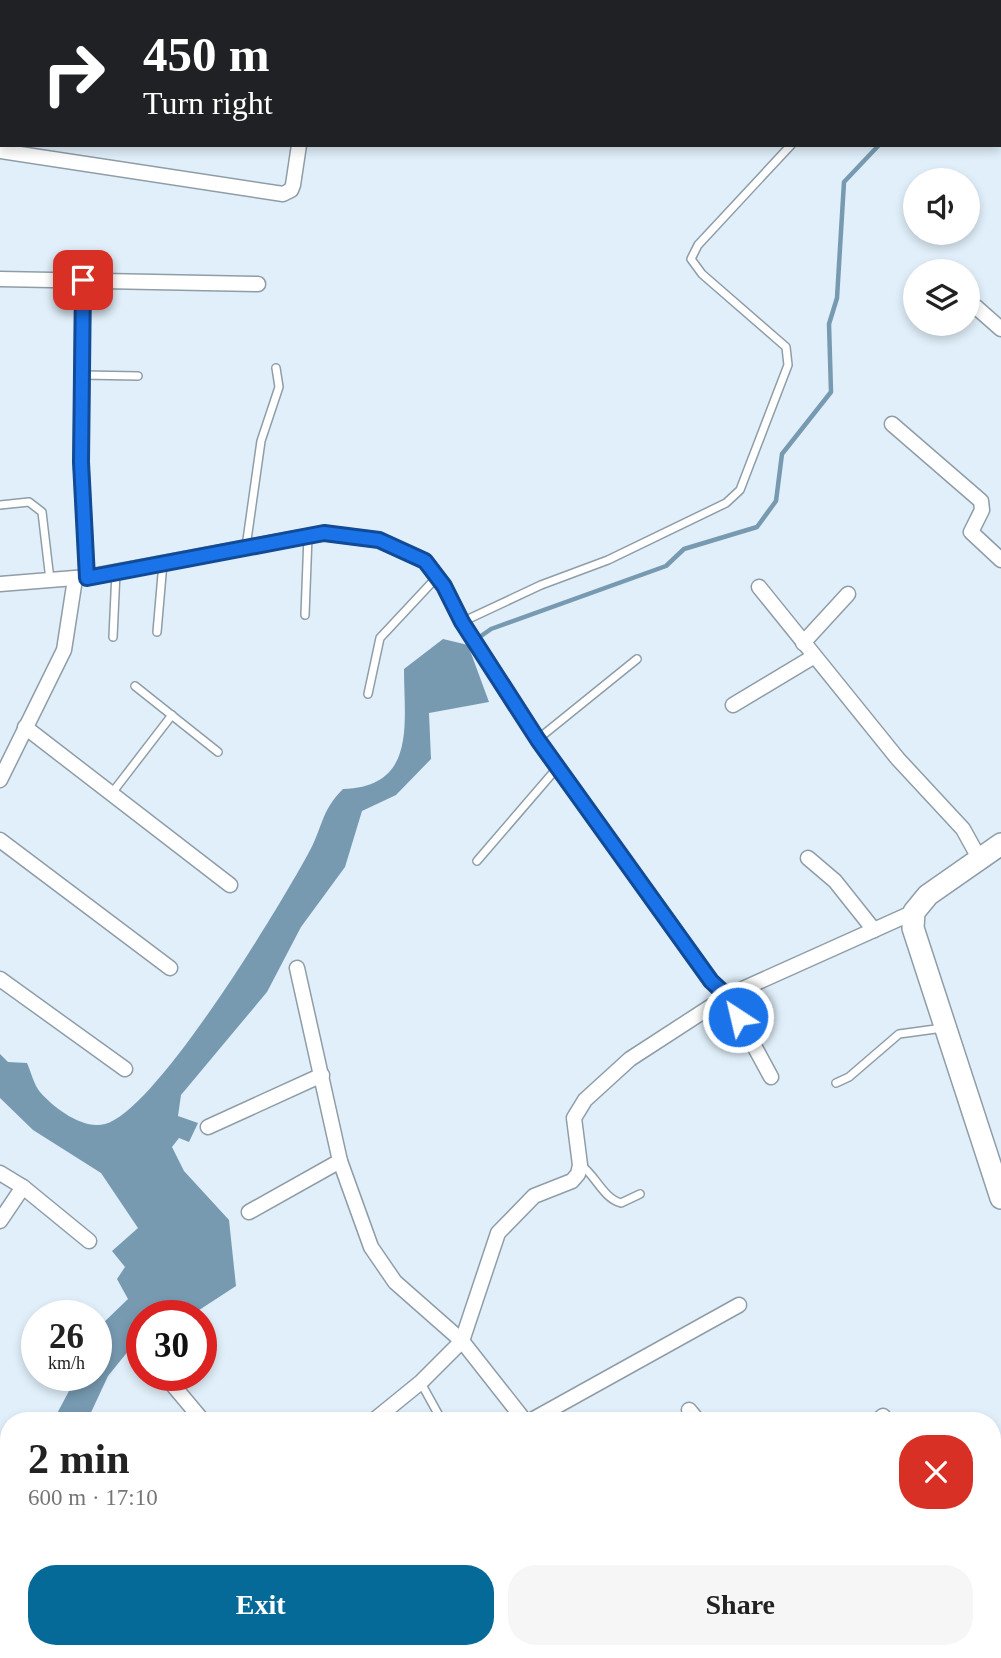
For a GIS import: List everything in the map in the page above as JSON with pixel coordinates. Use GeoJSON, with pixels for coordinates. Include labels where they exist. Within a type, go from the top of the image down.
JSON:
{"type":"FeatureCollection","features":[{"type":"Feature","properties":{"kind":"street"},"geometry":{"type":"LineString","coordinates":[[0,151],[283,194],[293,186],[299,147]]}},
{"type":"Feature","properties":{"kind":"street"},"geometry":{"type":"LineString","coordinates":[[0,279],[258,284]]}},
{"type":"Feature","properties":{"kind":"street"},"geometry":{"type":"LineString","coordinates":[[0,780],[64,650],[81,578],[83,280]]}},
{"type":"Feature","properties":{"kind":"street"},"geometry":{"type":"LineString","coordinates":[[980,311],[1001,329]]}},
{"type":"Feature","properties":{"kind":"street"},"geometry":{"type":"LineString","coordinates":[[892,424],[981,500],[982,510],[971,532],[1001,560]]}},
{"type":"Feature","properties":{"kind":"street"},"geometry":{"type":"LineString","coordinates":[[0,584],[81,578],[324,533],[379,540],[425,561],[538,740],[711,981],[727,996],[771,1077]]}},
{"type":"Feature","properties":{"kind":"street"},"geometry":{"type":"LineString","coordinates":[[759,587],[898,759],[963,829],[979,858]]}},
{"type":"Feature","properties":{"kind":"street"},"geometry":{"type":"LineString","coordinates":[[803,643],[848,594]]}},
{"type":"Feature","properties":{"kind":"street"},"geometry":{"type":"LineString","coordinates":[[733,705],[813,657]]}},
{"type":"Feature","properties":{"kind":"street"},"geometry":{"type":"LineString","coordinates":[[25,727],[230,885]]}},
{"type":"Feature","properties":{"kind":"street"},"geometry":{"type":"LineString","coordinates":[[0,840],[170,968]]}},
{"type":"Feature","properties":{"kind":"street"},"geometry":{"type":"LineString","coordinates":[[384,1412],[421,1382],[462,1340],[498,1233],[534,1196],[572,1181],[578,1174],[580,1165],[574,1118],[579,1108],[629,1059],[727,996],[914,912],[928,895],[1001,844]]}},
{"type":"Feature","properties":{"kind":"street"},"geometry":{"type":"LineString","coordinates":[[808,858],[835,881],[874,930]]}},
{"type":"Feature","properties":{"kind":"street"},"geometry":{"type":"LineString","coordinates":[[914,912],[913,929],[943,1028],[1001,1198]]}},
{"type":"Feature","properties":{"kind":"street"},"geometry":{"type":"LineString","coordinates":[[297,968],[340,1161],[370,1247],[395,1282],[462,1340],[520,1412]]}},
{"type":"Feature","properties":{"kind":"street"},"geometry":{"type":"LineString","coordinates":[[0,979],[125,1069]]}},
{"type":"Feature","properties":{"kind":"street"},"geometry":{"type":"LineString","coordinates":[[208,1126],[322,1075]]}},
{"type":"Feature","properties":{"kind":"street"},"geometry":{"type":"LineString","coordinates":[[248,1212],[340,1161]]}},
{"type":"Feature","properties":{"kind":"street"},"geometry":{"type":"LineString","coordinates":[[0,1173],[23,1187],[89,1241]]}},
{"type":"Feature","properties":{"kind":"street"},"geometry":{"type":"LineString","coordinates":[[0,1221],[23,1187]]}},
{"type":"Feature","properties":{"kind":"street"},"geometry":{"type":"LineString","coordinates":[[543,1412],[739,1305]]}},
{"type":"Feature","properties":{"kind":"street"},"geometry":{"type":"LineString","coordinates":[[178,1391],[195,1412]]}},
{"type":"Feature","properties":{"kind":"lane"},"geometry":{"type":"LineString","coordinates":[[462,622],[541,585],[608,560],[726,503],[740,490],[788,365],[786,347],[702,274],[691,259],[698,245],[789,147]]}},
{"type":"Feature","properties":{"kind":"lane"},"geometry":{"type":"LineString","coordinates":[[246,548],[261,441],[279,387],[276,368]]}},
{"type":"Feature","properties":{"kind":"lane"},"geometry":{"type":"LineString","coordinates":[[83,375],[138,376]]}},
{"type":"Feature","properties":{"kind":"lane"},"geometry":{"type":"LineString","coordinates":[[0,505],[24,501],[42,512],[50,581]]}},
{"type":"Feature","properties":{"kind":"lane"},"geometry":{"type":"LineString","coordinates":[[305,615],[308,536]]}},
{"type":"Feature","properties":{"kind":"lane"},"geometry":{"type":"LineString","coordinates":[[157,632],[163,563]]}},
{"type":"Feature","properties":{"kind":"lane"},"geometry":{"type":"LineString","coordinates":[[113,637],[116,572]]}},
{"type":"Feature","properties":{"kind":"lane"},"geometry":{"type":"LineString","coordinates":[[368,694],[380,638],[437,577]]}},
{"type":"Feature","properties":{"kind":"lane"},"geometry":{"type":"LineString","coordinates":[[538,740],[637,659]]}},
{"type":"Feature","properties":{"kind":"lane"},"geometry":{"type":"LineString","coordinates":[[135,685],[218,752]]}},
{"type":"Feature","properties":{"kind":"lane"},"geometry":{"type":"LineString","coordinates":[[111,794],[172,715]]}},
{"type":"Feature","properties":{"kind":"lane"},"geometry":{"type":"LineString","coordinates":[[477,861],[558,767]]}},
{"type":"Feature","properties":{"kind":"lane"},"geometry":{"type":"LineString","coordinates":[[836,1083],[849,1077],[899,1034],[943,1028]]}},
{"type":"Feature","properties":{"kind":"lane"},"geometry":{"type":"LineString","coordinates":[[580,1165],[592,1173],[614,1201],[621,1203],[640,1194]]}},
{"type":"Feature","properties":{"kind":"lane"},"geometry":{"type":"LineString","coordinates":[[421,1382],[437,1412]]}},
{"type":"Feature","properties":{"kind":"water"},"geometry":{"type":"Polygon","coordinates":[[[443,639],[468,645],[489,702],[429,713],[431,759],[396,795],[362,811],[345,867],[301,927],[267,992],[181,1095],[178,1116],[198,1123],[189,1142],[179,1138],[172,1147],[184,1171],[229,1220],[236,1286],[215,1300],[127,1300],[117,1279],[125,1267],[112,1251],[138,1228],[101,1173],[33,1130],[0,1098],[0,1054],[8,1062],[27,1063],[40,1092],[53,1105],[78,1121],[105,1124],[127,1111],[154,1084],[184,1047],[245,959],[308,854],[336,797],[343,789],[367,785],[384,777],[395,764],[401,748],[405,710],[404,669],[443,639]]]}},
{"type":"Feature","properties":{"kind":"water"},"geometry":{"type":"Polygon","coordinates":[[[126,1301],[126,1354],[112,1371],[112,1314],[126,1301]]]}},
{"type":"Feature","properties":{"kind":"water"},"geometry":{"type":"Polygon","coordinates":[[[69,1391],[101,1391],[91,1412],[58,1412],[69,1391]]]}},
{"type":"Feature","properties":{"kind":"waterway"},"geometry":{"type":"LineString","coordinates":[[481,636],[491,629],[666,566],[684,549],[757,527],[776,501],[782,454],[831,392],[829,324],[837,298],[844,182],[877,147]]}},
{"type":"Feature","properties":{"kind":"route"},"geometry":{"type":"LineString","coordinates":[[83,280],[81,462],[87,578],[324,533],[379,540],[425,561],[444,586],[462,622],[538,740],[711,981],[727,996],[738,1017]]}}]}
